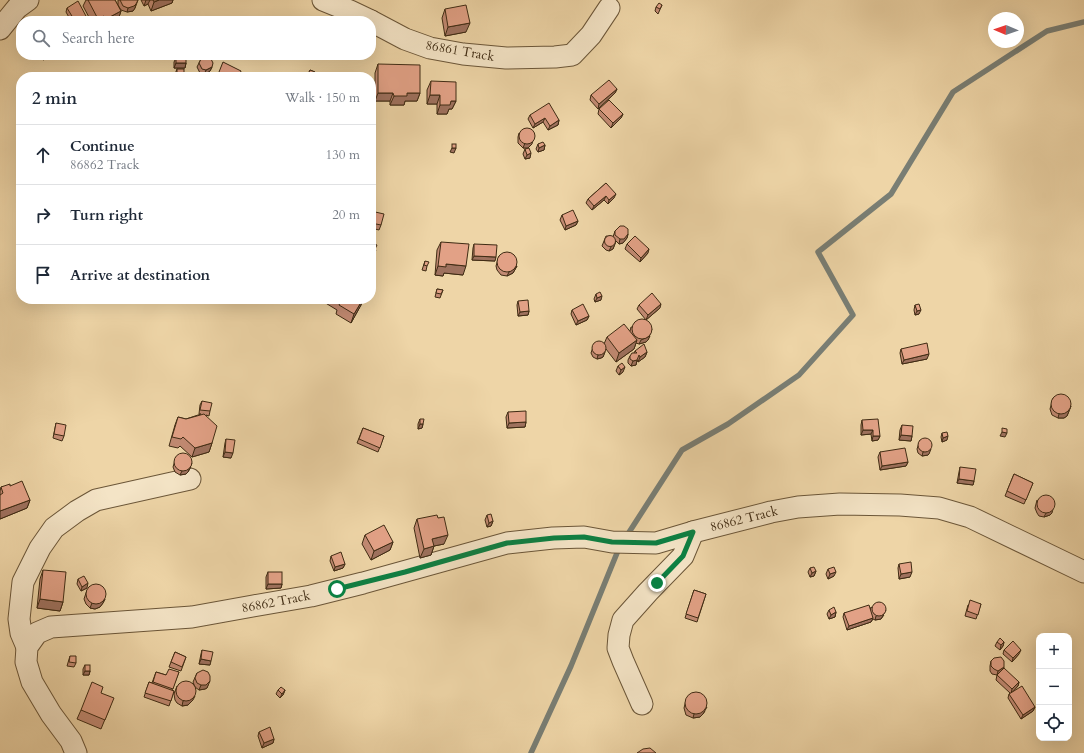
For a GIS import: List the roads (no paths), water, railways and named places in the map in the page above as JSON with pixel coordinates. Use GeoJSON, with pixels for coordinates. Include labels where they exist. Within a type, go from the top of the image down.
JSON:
{"type":"FeatureCollection","features":[{"type":"Feature","properties":{"kind":"street"},"geometry":{"type":"LineString","coordinates":[[0,29],[17,8],[28,0]]}},
{"type":"Feature","properties":{"kind":"street","name":"86861 Track"},"geometry":{"type":"LineString","coordinates":[[323,0],[360,16]]}},
{"type":"Feature","properties":{"kind":"street","name":"86861 Track"},"geometry":{"type":"LineString","coordinates":[[376,24],[406,39],[430,48],[463,54],[506,58],[555,57],[572,55],[591,34],[609,8]]}},
{"type":"Feature","properties":{"kind":"street"},"geometry":{"type":"LineString","coordinates":[[76,753],[71,741],[51,714],[32,682],[26,662],[27,647],[21,633],[19,619],[23,582],[40,548],[54,528],[77,511],[96,500],[190,479]]}},
{"type":"Feature","properties":{"kind":"street","name":"86862 Track"},"geometry":{"type":"LineString","coordinates":[[27,647],[37,633],[51,627],[192,617],[311,596],[507,543],[554,538],[584,537],[612,542],[656,543],[693,532],[798,506],[848,504],[900,505],[939,508],[970,517],[1084,572]]}},
{"type":"Feature","properties":{"kind":"street"},"geometry":{"type":"LineString","coordinates":[[642,704],[620,654],[618,648],[619,635],[624,620],[648,592],[683,556],[693,532]]}},
{"type":"Feature","properties":{"kind":"waterway"},"geometry":{"type":"LineString","coordinates":[[626,537],[682,450],[728,424],[799,375],[853,315],[818,252],[891,194],[953,92],[1047,31],[1084,22]]}},
{"type":"Feature","properties":{"kind":"waterway"},"geometry":{"type":"LineString","coordinates":[[531,753],[571,666],[621,546]]}}]}
